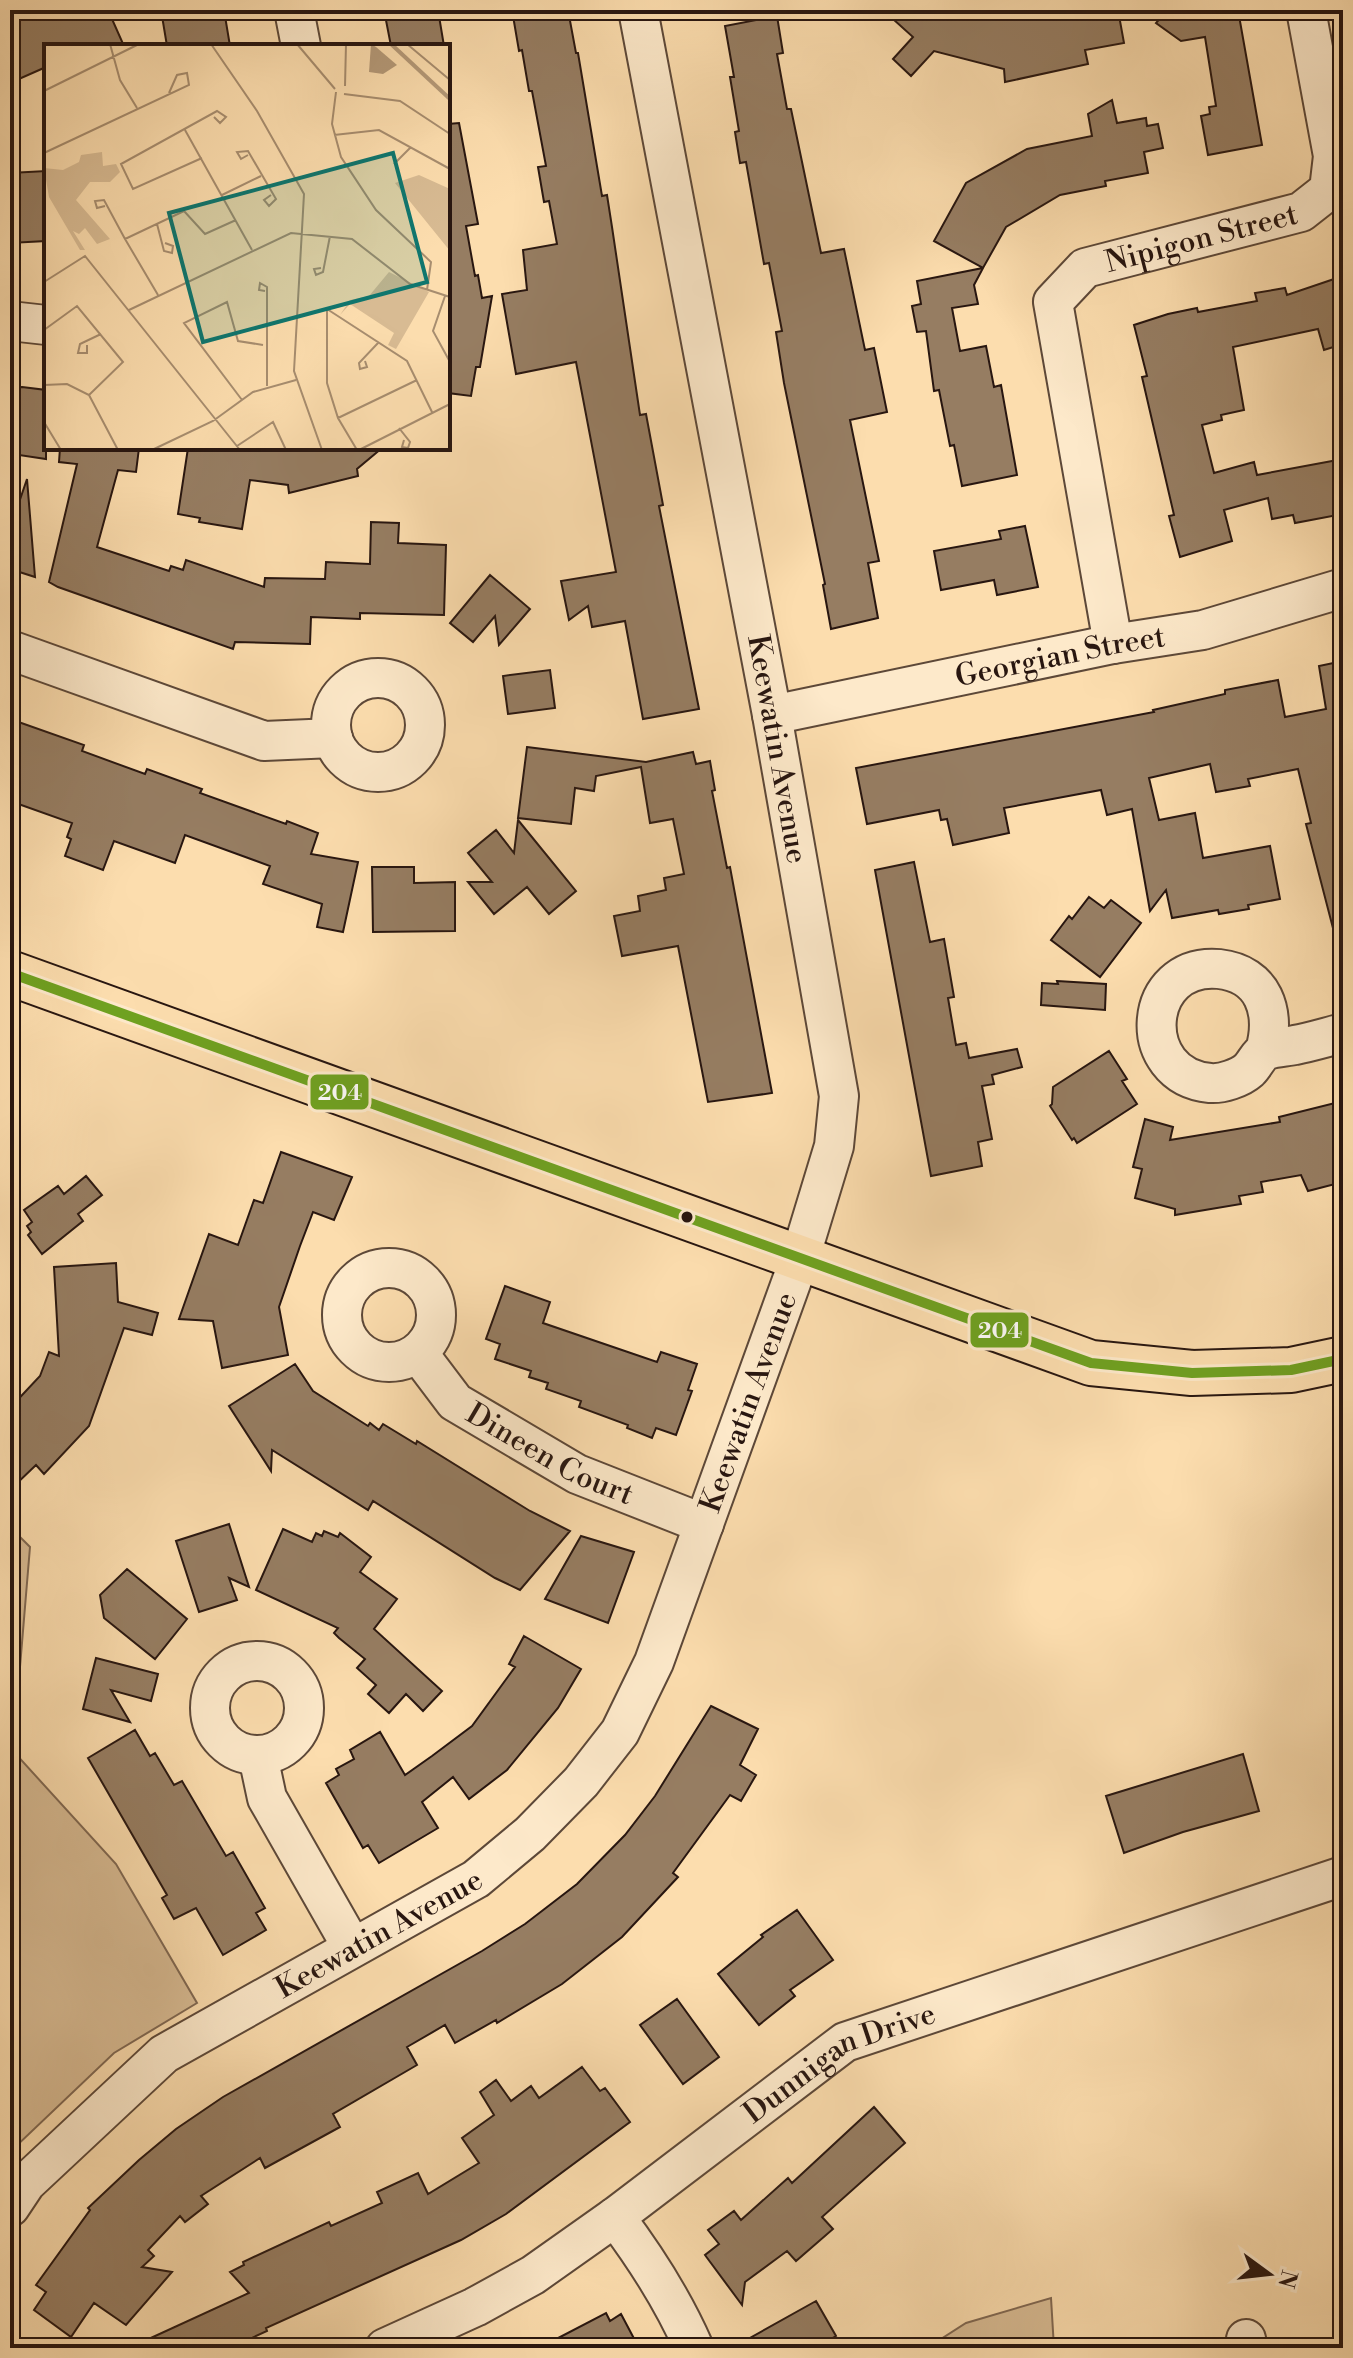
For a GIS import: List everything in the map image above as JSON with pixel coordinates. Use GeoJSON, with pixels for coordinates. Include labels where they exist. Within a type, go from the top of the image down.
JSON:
{"type":"FeatureCollection","features":[{"type":"Feature","properties":{"kind":"main road"},"geometry":{"type":"LineString","coordinates":[[10,973],[1091,1363],[1192,1373],[1291,1370],[1343,1359]]}},
{"type":"Feature","properties":{"kind":"street"},"geometry":{"type":"LineString","coordinates":[[294,10],[301,44]]}},
{"type":"Feature","properties":{"kind":"street","name":"Keewatin Avenue"},"geometry":{"type":"LineString","coordinates":[[10,2207],[26,2183],[164,2054],[476,1879],[530,1834],[581,1782],[620,1732],[654,1662],[800,1258],[834,1146],[839,1096],[772,715],[638,10]]}},
{"type":"Feature","properties":{"kind":"street","name":"Nipigon Street"},"geometry":{"type":"LineString","coordinates":[[1113,644],[1053,302],[1085,268],[1301,212],[1329,190],[1333,156],[1306,10]]}},
{"type":"Feature","properties":{"kind":"street"},"geometry":{"type":"LineString","coordinates":[[10,321],[44,325]]}},
{"type":"Feature","properties":{"kind":"street","name":"Georgian Street"},"geometry":{"type":"LineString","coordinates":[[772,715],[1113,644],[1203,630],[1343,588]]}},
{"type":"Feature","properties":{"kind":"street"},"geometry":{"type":"LineString","coordinates":[[10,650],[264,741],[333,738]]}},
{"type":"Feature","properties":{"kind":"street"},"geometry":{"type":"LineString","coordinates":[[1265,1051],[1343,1033]]}},
{"type":"Feature","properties":{"kind":"street","name":"Dineen Court"},"geometry":{"type":"LineString","coordinates":[[418,1353],[455,1402],[577,1474],[704,1524]]}},
{"type":"Feature","properties":{"kind":"street"},"geometry":{"type":"LineString","coordinates":[[258,1756],[267,1798],[352,1947]]}},
{"type":"Feature","properties":{"kind":"street","name":"Dunnigan Drive"},"geometry":{"type":"LineString","coordinates":[[385,2348],[475,2307],[533,2275],[615,2217],[845,2042],[1343,1876]]}},
{"type":"Feature","properties":{"kind":"street"},"geometry":{"type":"LineString","coordinates":[[615,2217],[670,2298],[694,2348]]}},
{"type":"Feature","properties":{"kind":"shaded area"},"geometry":{"type":"Polygon","coordinates":[[[10,1527],[30,1547],[13,1751],[116,1864],[197,2003],[114,2053],[10,2152],[10,1527]]]}},
{"type":"Feature","properties":{"kind":"shaded area"},"geometry":{"type":"Polygon","coordinates":[[[1051,2298],[1054,2348],[927,2348],[966,2323],[1051,2298]]]}},
{"type":"Feature","properties":{"kind":"building"},"geometry":{"type":"Polygon","coordinates":[[[10,10],[108,10],[123,44],[44,44],[44,68],[10,83],[10,10]]]}},
{"type":"Feature","properties":{"kind":"building"},"geometry":{"type":"Polygon","coordinates":[[[161,10],[224,10],[230,44],[167,44],[161,10]]]}},
{"type":"Feature","properties":{"kind":"building"},"geometry":{"type":"Polygon","coordinates":[[[384,10],[438,10],[444,44],[391,44],[384,10]]]}},
{"type":"Feature","properties":{"kind":"building"},"geometry":{"type":"Polygon","coordinates":[[[512,10],[568,10],[602,196],[607,195],[640,415],[646,414],[663,505],[659,506],[699,709],[643,719],[625,621],[592,627],[588,606],[569,620],[561,581],[616,572],[576,362],[516,374],[502,294],[527,290],[523,250],[557,244],[549,201],[544,202],[538,167],[546,166],[512,10]]]}},
{"type":"Feature","properties":{"kind":"building"},"geometry":{"type":"Polygon","coordinates":[[[883,10],[987,10],[1006,15],[1027,10],[1118,10],[1124,43],[1085,50],[1088,64],[1005,82],[1004,69],[934,51],[911,76],[893,59],[913,37],[883,10]]]}},
{"type":"Feature","properties":{"kind":"building"},"geometry":{"type":"Polygon","coordinates":[[[1167,10],[1238,10],[1262,145],[1208,155],[1201,116],[1210,114],[1209,107],[1216,106],[1205,37],[1181,41],[1156,23],[1167,10]]]}},
{"type":"Feature","properties":{"kind":"building"},"geometry":{"type":"Polygon","coordinates":[[[777,16],[783,53],[777,54],[787,109],[791,109],[821,253],[844,249],[865,350],[874,348],[887,412],[850,420],[879,561],[868,563],[878,618],[831,629],[825,584],[784,383],[776,332],[782,331],[769,263],[764,264],[746,162],[740,163],[735,132],[739,131],[730,77],[734,77],[725,26],[777,16]]]}},
{"type":"Feature","properties":{"kind":"building"},"geometry":{"type":"Polygon","coordinates":[[[1112,100],[1117,123],[1146,118],[1147,126],[1158,124],[1163,148],[1144,152],[1148,173],[1105,181],[1106,186],[1060,195],[1006,227],[983,268],[934,241],[966,183],[1027,149],[1092,136],[1088,114],[1112,100]]]}},
{"type":"Feature","properties":{"kind":"building"},"geometry":{"type":"Polygon","coordinates":[[[459,123],[478,224],[466,226],[475,276],[478,275],[482,298],[492,296],[480,367],[476,367],[471,396],[450,393],[450,124],[459,123]]]}},
{"type":"Feature","properties":{"kind":"building"},"geometry":{"type":"Polygon","coordinates":[[[44,171],[44,241],[10,243],[10,173],[44,171]]]}},
{"type":"Feature","properties":{"kind":"building"},"geometry":{"type":"Polygon","coordinates":[[[983,268],[974,285],[978,304],[952,308],[960,351],[986,346],[994,387],[1001,385],[1017,475],[962,486],[939,390],[934,391],[926,331],[917,332],[912,306],[921,304],[917,281],[983,268]]]}},
{"type":"Feature","properties":{"kind":"building"},"geometry":{"type":"Polygon","coordinates":[[[1343,276],[1343,344],[1324,350],[1318,329],[1233,347],[1244,410],[1221,415],[1222,420],[1202,425],[1214,473],[1254,462],[1257,475],[1343,459],[1343,514],[1295,523],[1293,515],[1272,519],[1268,498],[1224,510],[1232,541],[1180,557],[1169,516],[1174,515],[1142,377],[1147,376],[1134,325],[1197,308],[1198,312],[1257,301],[1255,293],[1285,288],[1287,295],[1343,276]]]}},
{"type":"Feature","properties":{"kind":"building"},"geometry":{"type":"Polygon","coordinates":[[[10,388],[44,390],[46,459],[12,454],[10,388]]]}},
{"type":"Feature","properties":{"kind":"building"},"geometry":{"type":"Polygon","coordinates":[[[60,450],[139,450],[136,472],[118,470],[97,547],[169,571],[171,566],[183,570],[186,560],[264,587],[265,578],[325,579],[326,562],[370,564],[371,522],[399,523],[398,543],[446,545],[444,615],[360,613],[360,619],[311,617],[310,644],[235,642],[233,649],[58,587],[49,582],[77,464],[59,462],[60,450]]]}},
{"type":"Feature","properties":{"kind":"building"},"geometry":{"type":"Polygon","coordinates":[[[188,450],[380,450],[357,469],[358,476],[289,493],[288,485],[250,480],[242,529],[199,522],[200,518],[178,514],[188,450]]]}},
{"type":"Feature","properties":{"kind":"building"},"geometry":{"type":"Polygon","coordinates":[[[27,479],[35,577],[10,569],[10,529],[27,479]]]}},
{"type":"Feature","properties":{"kind":"building"},"geometry":{"type":"Polygon","coordinates":[[[1025,526],[1038,587],[997,595],[994,580],[941,590],[934,551],[1001,539],[999,531],[1025,526]]]}},
{"type":"Feature","properties":{"kind":"building"},"geometry":{"type":"Polygon","coordinates":[[[490,575],[530,609],[499,645],[495,616],[473,642],[450,623],[490,575]]]}},
{"type":"Feature","properties":{"kind":"building"},"geometry":{"type":"Polygon","coordinates":[[[1343,661],[1343,935],[1335,936],[1306,824],[1311,823],[1298,769],[1248,779],[1250,786],[1216,792],[1210,764],[1149,778],[1159,820],[1195,813],[1203,858],[1270,846],[1280,899],[1219,914],[1218,910],[1172,918],[1166,890],[1150,911],[1132,809],[1107,815],[1101,790],[1004,808],[1009,833],[953,845],[947,819],[941,820],[939,810],[867,824],[856,768],[1154,712],[1225,694],[1225,690],[1278,680],[1285,717],[1326,709],[1319,666],[1343,661]]]}},
{"type":"Feature","properties":{"kind":"building"},"geometry":{"type":"Polygon","coordinates":[[[550,670],[555,708],[508,714],[503,676],[550,670]]]}},
{"type":"Feature","properties":{"kind":"building"},"geometry":{"type":"Polygon","coordinates":[[[10,719],[84,745],[82,751],[145,774],[147,769],[202,789],[200,793],[318,833],[311,854],[358,862],[343,932],[317,927],[322,904],[263,884],[270,866],[185,835],[175,863],[114,841],[103,870],[65,856],[72,823],[10,801],[10,719]]]}},
{"type":"Feature","properties":{"kind":"building"},"geometry":{"type":"Polygon","coordinates":[[[527,747],[646,762],[693,752],[696,764],[710,761],[715,790],[712,791],[727,868],[730,867],[772,1093],[708,1102],[678,946],[622,956],[614,916],[640,911],[638,896],[666,890],[664,878],[684,874],[673,819],[650,823],[641,767],[596,776],[594,791],[575,788],[571,824],[518,818],[527,747]]]}},
{"type":"Feature","properties":{"kind":"building"},"geometry":{"type":"Polygon","coordinates":[[[518,820],[576,891],[549,914],[527,887],[494,914],[468,882],[492,882],[468,853],[496,830],[514,853],[518,820]]]}},
{"type":"Feature","properties":{"kind":"building"},"geometry":{"type":"Polygon","coordinates":[[[914,862],[930,942],[944,939],[954,997],[948,998],[956,1045],[966,1043],[969,1058],[1017,1049],[1022,1067],[992,1075],[994,1084],[982,1086],[992,1139],[978,1142],[982,1166],[931,1176],[875,870],[914,862]]]}},
{"type":"Feature","properties":{"kind":"building"},"geometry":{"type":"Polygon","coordinates":[[[372,867],[414,867],[414,883],[455,882],[455,931],[373,932],[372,867]]]}},
{"type":"Feature","properties":{"kind":"building"},"geometry":{"type":"Polygon","coordinates":[[[1089,897],[1104,908],[1111,900],[1141,923],[1100,977],[1051,940],[1069,916],[1072,919],[1089,897]]]}},
{"type":"Feature","properties":{"kind":"building"},"geometry":{"type":"Polygon","coordinates":[[[1057,981],[1106,984],[1105,1010],[1041,1005],[1042,983],[1058,984],[1057,981]]]}},
{"type":"Feature","properties":{"kind":"building"},"geometry":{"type":"Polygon","coordinates":[[[1109,1051],[1127,1079],[1122,1081],[1137,1104],[1077,1143],[1050,1106],[1053,1087],[1109,1051]]]}},
{"type":"Feature","properties":{"kind":"building"},"geometry":{"type":"Polygon","coordinates":[[[1343,1101],[1343,1182],[1308,1191],[1301,1175],[1261,1182],[1263,1192],[1239,1196],[1241,1204],[1175,1215],[1175,1209],[1135,1198],[1142,1169],[1133,1167],[1145,1119],[1173,1127],[1170,1140],[1280,1122],[1279,1117],[1343,1101]]]}},
{"type":"Feature","properties":{"kind":"building"},"geometry":{"type":"Polygon","coordinates":[[[281,1152],[352,1177],[334,1220],[313,1212],[300,1246],[279,1307],[288,1355],[222,1368],[213,1321],[179,1319],[209,1234],[238,1245],[254,1200],[263,1203],[281,1152]]]}},
{"type":"Feature","properties":{"kind":"building"},"geometry":{"type":"Polygon","coordinates":[[[86,1176],[102,1195],[78,1214],[83,1221],[42,1254],[28,1235],[31,1232],[27,1226],[32,1222],[24,1210],[58,1186],[64,1194],[86,1176]]]}},
{"type":"Feature","properties":{"kind":"building"},"geometry":{"type":"Polygon","coordinates":[[[116,1263],[118,1302],[158,1313],[152,1335],[124,1328],[89,1426],[44,1474],[36,1465],[10,1490],[10,1408],[40,1376],[49,1352],[59,1356],[54,1267],[116,1263]]]}},
{"type":"Feature","properties":{"kind":"building"},"geometry":{"type":"Polygon","coordinates":[[[505,1286],[550,1302],[543,1323],[657,1362],[661,1352],[697,1364],[688,1390],[692,1391],[676,1435],[656,1428],[652,1438],[627,1428],[628,1425],[579,1407],[581,1401],[546,1389],[548,1383],[529,1377],[531,1371],[495,1359],[500,1344],[486,1339],[505,1286]]]}},
{"type":"Feature","properties":{"kind":"building"},"geometry":{"type":"Polygon","coordinates":[[[295,1364],[313,1391],[368,1426],[370,1423],[379,1430],[383,1424],[416,1444],[417,1441],[530,1511],[570,1531],[520,1590],[495,1578],[373,1501],[368,1510],[272,1450],[271,1471],[229,1406],[295,1364]]]}},
{"type":"Feature","properties":{"kind":"building"},"geometry":{"type":"Polygon","coordinates":[[[229,1524],[249,1587],[229,1578],[237,1600],[199,1612],[176,1541],[229,1524]]]}},
{"type":"Feature","properties":{"kind":"building"},"geometry":{"type":"Polygon","coordinates":[[[283,1529],[312,1542],[316,1533],[322,1536],[324,1531],[338,1537],[340,1533],[371,1557],[360,1572],[397,1599],[374,1629],[442,1691],[423,1711],[406,1694],[389,1713],[368,1694],[376,1685],[357,1668],[365,1659],[334,1633],[338,1628],[256,1590],[283,1529]]]}},
{"type":"Feature","properties":{"kind":"building"},"geometry":{"type":"Polygon","coordinates":[[[581,1536],[634,1552],[608,1623],[545,1599],[581,1536]]]}},
{"type":"Feature","properties":{"kind":"building"},"geometry":{"type":"Polygon","coordinates":[[[127,1569],[187,1619],[155,1659],[104,1618],[100,1595],[127,1569]]]}},
{"type":"Feature","properties":{"kind":"building"},"geometry":{"type":"Polygon","coordinates":[[[524,1636],[581,1669],[558,1708],[507,1770],[469,1799],[453,1777],[422,1802],[438,1828],[379,1863],[368,1845],[363,1848],[326,1783],[339,1775],[336,1769],[354,1759],[350,1750],[380,1732],[405,1775],[432,1756],[472,1726],[515,1667],[509,1664],[524,1636]]]}},
{"type":"Feature","properties":{"kind":"building"},"geometry":{"type":"Polygon","coordinates":[[[96,1658],[158,1674],[151,1701],[111,1690],[130,1722],[83,1709],[96,1658]]]}},
{"type":"Feature","properties":{"kind":"building"},"geometry":{"type":"Polygon","coordinates":[[[711,1706],[758,1729],[740,1765],[756,1775],[741,1801],[730,1795],[673,1873],[678,1877],[622,1937],[562,1984],[497,2023],[496,2020],[455,2043],[445,2025],[407,2047],[417,2065],[333,2114],[340,2127],[265,2168],[260,2158],[201,2196],[208,2204],[185,2222],[180,2216],[148,2250],[154,2256],[142,2267],[172,2272],[126,2325],[94,2303],[71,2337],[34,2310],[46,2292],[36,2285],[90,2210],[88,2208],[176,2129],[223,2097],[482,1951],[525,1924],[577,1884],[625,1835],[655,1796],[711,1706]]]}},
{"type":"Feature","properties":{"kind":"building"},"geometry":{"type":"Polygon","coordinates":[[[135,1730],[150,1756],[155,1753],[174,1785],[182,1781],[226,1856],[233,1852],[265,1908],[256,1913],[266,1930],[223,1955],[196,1908],[174,1919],[162,1898],[167,1895],[88,1758],[135,1730]]]}},
{"type":"Feature","properties":{"kind":"building"},"geometry":{"type":"Polygon","coordinates":[[[1243,1754],[1259,1811],[1183,1832],[1124,1853],[1106,1796],[1243,1754]]]}},
{"type":"Feature","properties":{"kind":"building"},"geometry":{"type":"Polygon","coordinates":[[[797,1910],[833,1960],[790,1990],[795,1996],[759,2025],[718,1974],[763,1937],[761,1935],[797,1910]]]}},
{"type":"Feature","properties":{"kind":"building"},"geometry":{"type":"Polygon","coordinates":[[[677,1999],[719,2057],[683,2084],[640,2025],[677,1999]]]}},
{"type":"Feature","properties":{"kind":"building"},"geometry":{"type":"Polygon","coordinates":[[[582,2067],[600,2091],[605,2088],[630,2122],[506,2214],[461,2240],[266,2328],[267,2331],[230,2348],[129,2348],[249,2293],[230,2272],[244,2265],[243,2262],[329,2222],[331,2226],[382,2203],[377,2192],[418,2173],[428,2194],[479,2163],[462,2138],[494,2115],[480,2092],[496,2080],[511,2101],[531,2086],[539,2098],[582,2067]]]}},
{"type":"Feature","properties":{"kind":"building"},"geometry":{"type":"Polygon","coordinates":[[[874,2107],[905,2143],[822,2217],[833,2229],[796,2261],[787,2251],[745,2282],[742,2305],[705,2255],[719,2244],[708,2230],[734,2211],[741,2220],[788,2178],[792,2183],[874,2107]]]}},
{"type":"Feature","properties":{"kind":"building"},"geometry":{"type":"Polygon","coordinates":[[[816,2301],[836,2336],[815,2348],[732,2348],[816,2301]]]}},
{"type":"Feature","properties":{"kind":"building"},"geometry":{"type":"Polygon","coordinates":[[[606,2313],[610,2321],[621,2314],[639,2348],[539,2348],[606,2313]]]}},
{"type":"Feature","properties":{"kind":"transit line","name":"204"},"geometry":{"type":"LineString","coordinates":[[10,973],[1091,1363],[1192,1373],[1291,1370],[1343,1359]]}}]}
